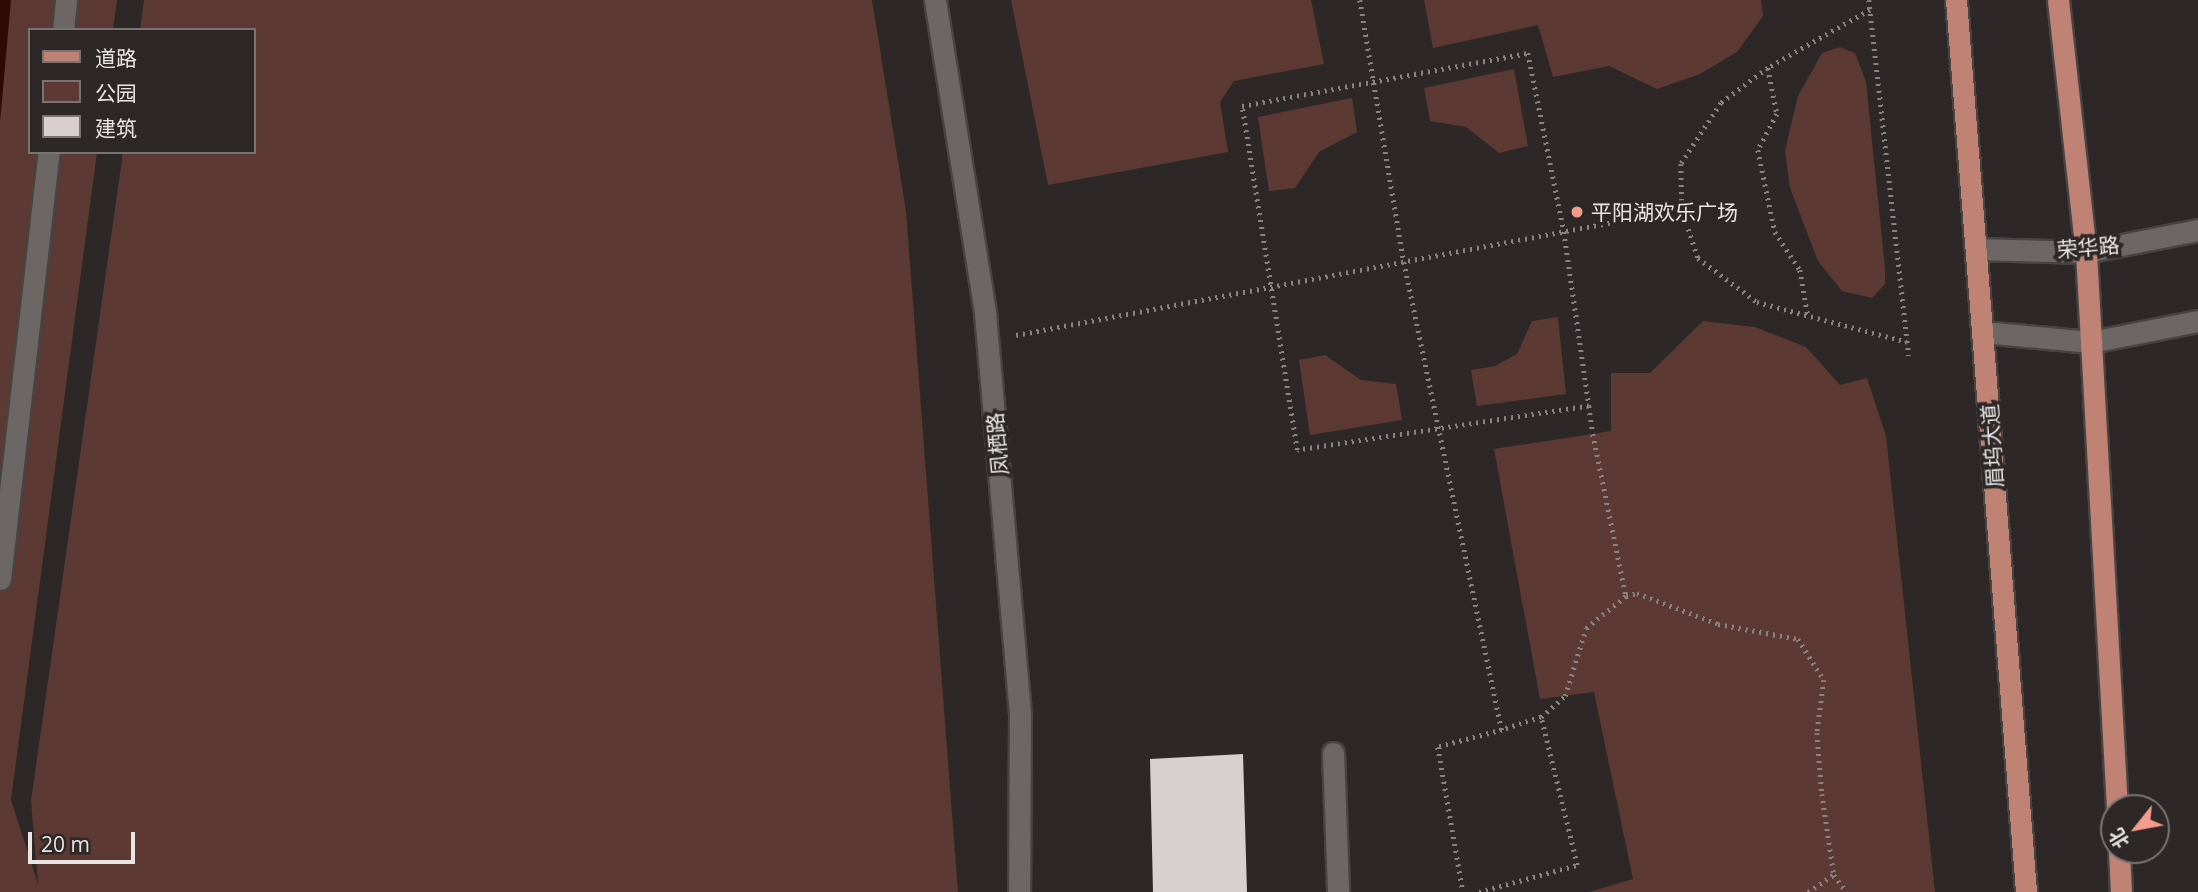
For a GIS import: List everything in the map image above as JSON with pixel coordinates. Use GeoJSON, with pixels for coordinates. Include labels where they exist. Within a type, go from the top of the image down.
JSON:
{"type":"FeatureCollection","features":[{"type":"Feature","properties":{"kind":"main road","name":"眉坞大道"},"geometry":{"type":"LineString","coordinates":[[1956,0],[2026,892]]}},
{"type":"Feature","properties":{"kind":"main road"},"geometry":{"type":"LineString","coordinates":[[2058,0],[2086,251],[2116,794]]}},
{"type":"Feature","properties":{"kind":"main road"},"geometry":{"type":"LineString","coordinates":[[2120,864],[2121,892]]}},
{"type":"Feature","properties":{"kind":"street"},"geometry":{"type":"LineString","coordinates":[[63,28],[66,0]]}},
{"type":"Feature","properties":{"kind":"street","name":"凤栖路"},"geometry":{"type":"LineString","coordinates":[[935,0],[988,340],[1020,715],[1019,892]]}},
{"type":"Feature","properties":{"kind":"street"},"geometry":{"type":"LineString","coordinates":[[0,579],[49,154]]}},
{"type":"Feature","properties":{"kind":"street","name":"荣华路"},"geometry":{"type":"LineString","coordinates":[[1976,249],[2086,251],[2198,230]]}},
{"type":"Feature","properties":{"kind":"street"},"geometry":{"type":"LineString","coordinates":[[1983,332],[2091,342],[2198,321]]}},
{"type":"Feature","properties":{"kind":"street"},"geometry":{"type":"LineString","coordinates":[[1333,753],[1338,892]]}},
{"type":"Feature","properties":{"kind":"path"},"geometry":{"type":"LineString","coordinates":[[1360,0],[1404,261],[1502,730]]}},
{"type":"Feature","properties":{"kind":"path"},"geometry":{"type":"LineString","coordinates":[[1869,0],[1909,356]]}},
{"type":"Feature","properties":{"kind":"path"},"geometry":{"type":"LineString","coordinates":[[1870,10],[1768,68],[1721,103],[1681,164],[1682,209],[1698,258],[1757,302],[1907,342]]}},
{"type":"Feature","properties":{"kind":"path"},"geometry":{"type":"LineString","coordinates":[[1589,406],[1297,450],[1242,106],[1373,78],[1528,53],[1564,232],[1589,406],[1626,596]]}},
{"type":"Feature","properties":{"kind":"path"},"geometry":{"type":"LineString","coordinates":[[1768,68],[1777,114],[1758,149],[1775,232],[1800,270],[1808,316]]}},
{"type":"Feature","properties":{"kind":"path"},"geometry":{"type":"LineString","coordinates":[[988,340],[1682,209]]}},
{"type":"Feature","properties":{"kind":"path"},"geometry":{"type":"LineString","coordinates":[[1463,892],[1438,747],[1541,717],[1565,696],[1586,628],[1626,596],[1637,593],[1718,624],[1798,639],[1824,680],[1818,733],[1833,875],[1847,892]]}},
{"type":"Feature","properties":{"kind":"path"},"geometry":{"type":"LineString","coordinates":[[1479,892],[1577,865],[1541,717]]}},
{"type":"Feature","properties":{"kind":"path"},"geometry":{"type":"LineString","coordinates":[[1808,892],[1833,875]]}},
{"type":"Feature","properties":{"kind":"green space"},"geometry":{"type":"Polygon","coordinates":[[[0,0],[117,0],[113,28],[28,28],[28,154],[97,154],[11,800],[38,884],[31,801],[123,154],[256,154],[256,28],[140,28],[144,0],[872,0],[906,211],[958,892],[0,892],[0,0]]]}},
{"type":"Feature","properties":{"kind":"green space"},"geometry":{"type":"Polygon","coordinates":[[[1011,0],[1311,0],[1324,64],[1234,81],[1220,102],[1228,152],[1048,185],[1011,0]]]}},
{"type":"Feature","properties":{"kind":"green space"},"geometry":{"type":"Polygon","coordinates":[[[1424,0],[1761,0],[1763,16],[1737,52],[1700,74],[1657,89],[1609,66],[1553,77],[1538,25],[1433,48],[1424,0]]]}},
{"type":"Feature","properties":{"kind":"green space"},"geometry":{"type":"Polygon","coordinates":[[[1840,47],[1855,53],[1866,82],[1885,268],[1885,284],[1872,298],[1842,291],[1818,261],[1790,188],[1785,150],[1798,96],[1822,53],[1840,47]]]}},
{"type":"Feature","properties":{"kind":"green space"},"geometry":{"type":"Polygon","coordinates":[[[1514,69],[1528,146],[1499,153],[1466,127],[1430,121],[1424,88],[1514,69]]]}},
{"type":"Feature","properties":{"kind":"green space"},"geometry":{"type":"Polygon","coordinates":[[[1352,98],[1357,132],[1319,152],[1295,188],[1269,191],[1258,117],[1352,98]]]}},
{"type":"Feature","properties":{"kind":"green space"},"geometry":{"type":"Polygon","coordinates":[[[1558,317],[1566,394],[1477,406],[1471,370],[1495,366],[1517,354],[1532,321],[1558,317]]]}},
{"type":"Feature","properties":{"kind":"green space"},"geometry":{"type":"Polygon","coordinates":[[[1703,321],[1755,327],[1806,347],[1840,385],[1867,378],[1886,436],[1935,892],[1589,892],[1633,879],[1594,692],[1540,699],[1494,449],[1611,431],[1611,373],[1650,373],[1703,321]]]}},
{"type":"Feature","properties":{"kind":"green space"},"geometry":{"type":"Polygon","coordinates":[[[1325,355],[1361,380],[1396,384],[1402,420],[1310,435],[1299,360],[1325,355]]]}},
{"type":"Feature","properties":{"kind":"shaded area"},"geometry":{"type":"Polygon","coordinates":[[[0,0],[11,0],[0,122],[0,0]]]}},
{"type":"Feature","properties":{"kind":"building"},"geometry":{"type":"Polygon","coordinates":[[[1243,754],[1247,892],[1153,892],[1150,759],[1243,754]]]}},
{"type":"Feature","properties":{"kind":"place","name":"平阳湖欢乐广场"},"geometry":{"type":"Point","coordinates":[1577,212]}}]}
